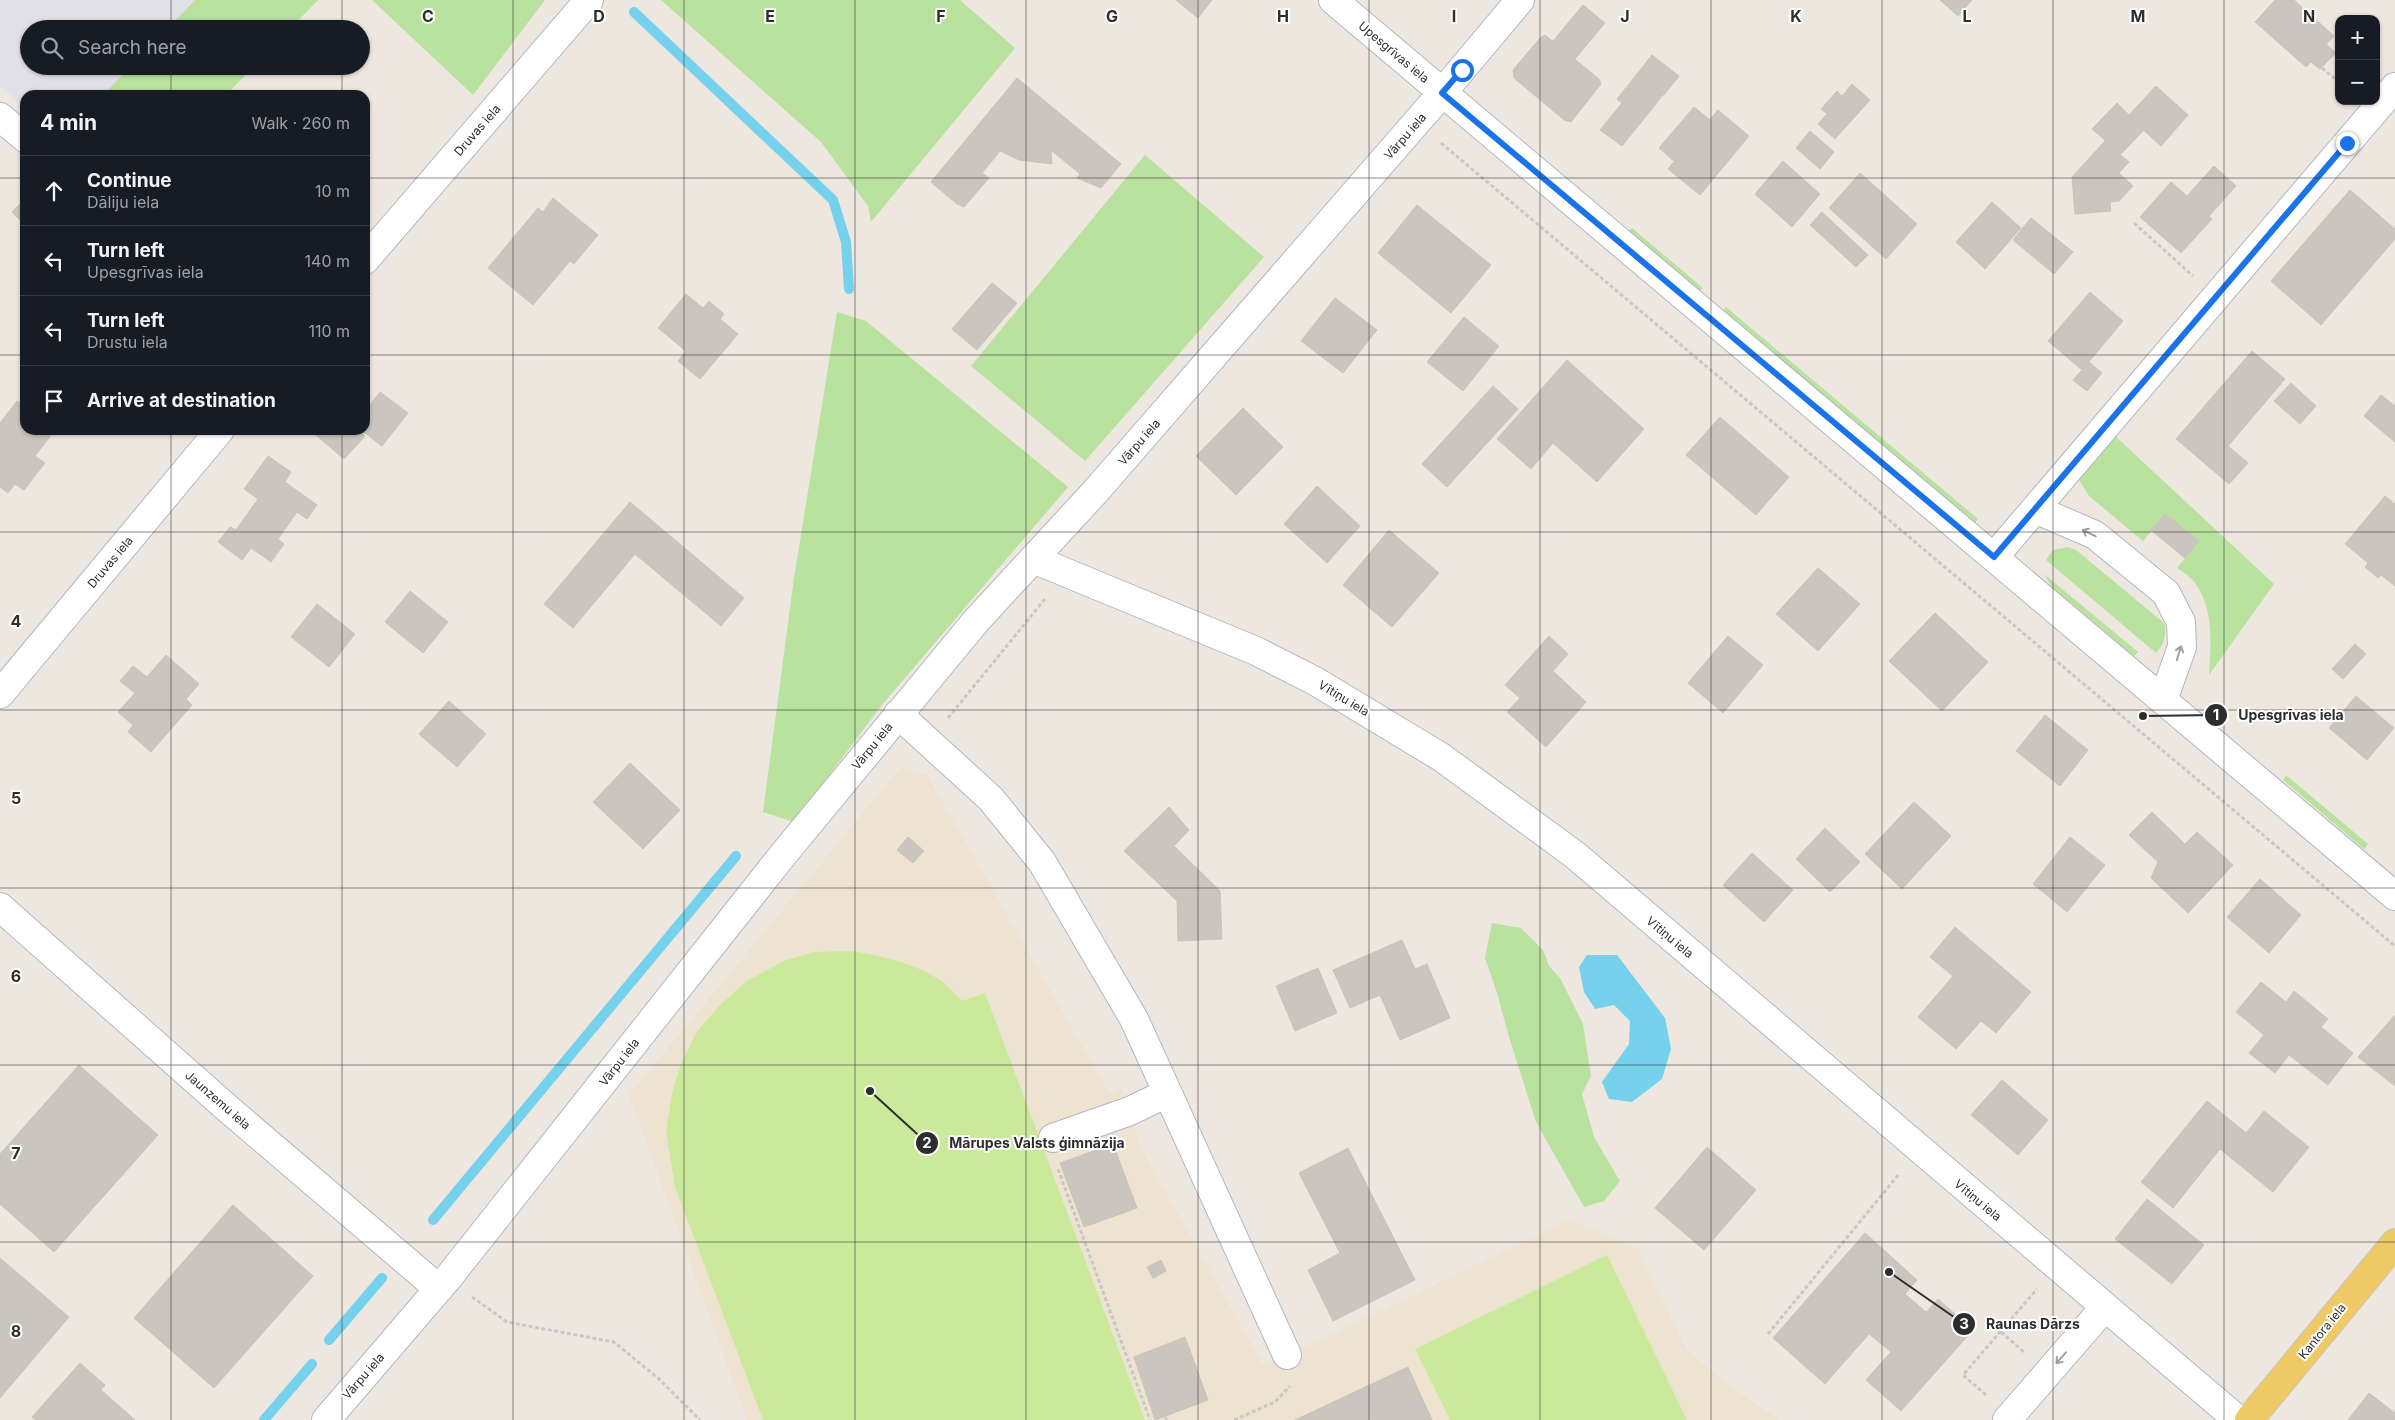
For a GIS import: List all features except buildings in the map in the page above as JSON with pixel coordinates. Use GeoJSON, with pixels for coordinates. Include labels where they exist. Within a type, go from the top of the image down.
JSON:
{"type":"FeatureCollection","features":[{"type":"Feature","properties":{"kind":"main road","name":"Kantora iela"},"geometry":{"type":"LineString","coordinates":[[2249,1420],[2395,1243]]}},
{"type":"Feature","properties":{"kind":"street","name":"Druvas iela"},"geometry":{"type":"LineString","coordinates":[[370,254],[589,0]]}},
{"type":"Feature","properties":{"kind":"street","name":"Upesgrīvas iela"},"geometry":{"type":"LineString","coordinates":[[1333,0],[2395,896]]}},
{"type":"Feature","properties":{"kind":"street","name":"Vārpu iela"},"geometry":{"type":"LineString","coordinates":[[326,1420],[444,1283],[782,856],[976,621],[1095,492],[1442,93],[1520,0]]}},
{"type":"Feature","properties":{"kind":"street"},"geometry":{"type":"LineString","coordinates":[[1994,557],[2395,87]]}},
{"type":"Feature","properties":{"kind":"street"},"geometry":{"type":"LineString","coordinates":[[0,117],[20,134]]}},
{"type":"Feature","properties":{"kind":"street","name":"Druvas iela"},"geometry":{"type":"LineString","coordinates":[[0,694],[216,435]]}},
{"type":"Feature","properties":{"kind":"street"},"geometry":{"type":"LineString","coordinates":[[2035,509],[2095,535],[2166,594],[2181,622],[2182,647],[2163,700]]}},
{"type":"Feature","properties":{"kind":"street","name":"Vītiņu iela"},"geometry":{"type":"LineString","coordinates":[[1033,559],[1256,651],[1315,680],[1441,757],[1575,856],[2238,1420]]}},
{"type":"Feature","properties":{"kind":"street"},"geometry":{"type":"LineString","coordinates":[[898,714],[991,799],[1042,862],[1134,1020],[1287,1355]]}},
{"type":"Feature","properties":{"kind":"street","name":"Jaunzemu iela"},"geometry":{"type":"LineString","coordinates":[[0,908],[227,1108],[444,1283]]}},
{"type":"Feature","properties":{"kind":"street"},"geometry":{"type":"LineString","coordinates":[[1054,1150],[1167,1092]]}},
{"type":"Feature","properties":{"kind":"street"},"geometry":{"type":"LineString","coordinates":[[2009,1418],[2105,1307]]}},
{"type":"Feature","properties":{"kind":"path"},"geometry":{"type":"LineString","coordinates":[[2322,68],[2335,79]]}},
{"type":"Feature","properties":{"kind":"path"},"geometry":{"type":"LineString","coordinates":[[1438,140],[2395,946]]}},
{"type":"Feature","properties":{"kind":"path"},"geometry":{"type":"LineString","coordinates":[[2134,223],[2217,297]]}},
{"type":"Feature","properties":{"kind":"path"},"geometry":{"type":"LineString","coordinates":[[929,742],[1065,572]]}},
{"type":"Feature","properties":{"kind":"path"},"geometry":{"type":"LineString","coordinates":[[1054,1150],[1150,1420]]}},
{"type":"Feature","properties":{"kind":"path"},"geometry":{"type":"LineString","coordinates":[[1768,1334],[1904,1168]]}},
{"type":"Feature","properties":{"kind":"path"},"geometry":{"type":"LineString","coordinates":[[444,1283],[507,1322],[614,1342],[660,1379],[700,1420]]}},
{"type":"Feature","properties":{"kind":"path"},"geometry":{"type":"LineString","coordinates":[[2009,1418],[1963,1375],[2043,1283]]}},
{"type":"Feature","properties":{"kind":"path"},"geometry":{"type":"LineString","coordinates":[[1234,1420],[1276,1402],[1295,1381],[1287,1355]]}},
{"type":"Feature","properties":{"kind":"shaded area"},"geometry":{"type":"Polygon","coordinates":[[[0,0],[195,0],[176,20],[20,20],[20,75],[122,75],[108,90],[20,90],[20,104],[0,86],[0,0]]]}},
{"type":"Feature","properties":{"kind":"shaded area"},"geometry":{"type":"Polygon","coordinates":[[[901,767],[927,775],[1110,1094],[1122,1087],[1140,1146],[1263,1365],[1320,1340],[1569,1220],[1637,1247],[1687,1349],[1722,1380],[1779,1420],[747,1420],[629,1095],[901,767]]]}},
{"type":"Feature","properties":{"kind":"green space"},"geometry":{"type":"Polygon","coordinates":[[[195,0],[318,0],[299,20],[176,20],[195,0]]]}},
{"type":"Feature","properties":{"kind":"green space"},"geometry":{"type":"Polygon","coordinates":[[[372,0],[545,0],[473,95],[372,0]]]}},
{"type":"Feature","properties":{"kind":"green space"},"geometry":{"type":"Polygon","coordinates":[[[661,0],[960,0],[1015,48],[871,222],[868,206],[821,142],[661,0]]]}},
{"type":"Feature","properties":{"kind":"green space"},"geometry":{"type":"Polygon","coordinates":[[[122,75],[245,75],[231,90],[108,90],[122,75]]]}},
{"type":"Feature","properties":{"kind":"green space"},"geometry":{"type":"Polygon","coordinates":[[[1145,155],[1264,257],[1085,461],[971,366],[1145,155]]]}},
{"type":"Feature","properties":{"kind":"green space"},"geometry":{"type":"Polygon","coordinates":[[[1632,228],[1703,288],[1699,291],[1629,231],[1632,228]]]}},
{"type":"Feature","properties":{"kind":"green space"},"geometry":{"type":"Polygon","coordinates":[[[1726,307],[1978,519],[1975,523],[1723,311],[1726,307]]]}},
{"type":"Feature","properties":{"kind":"green space"},"geometry":{"type":"Polygon","coordinates":[[[837,312],[866,321],[1068,487],[881,706],[794,822],[763,812],[794,578],[837,312]]]}},
{"type":"Feature","properties":{"kind":"green space"},"geometry":{"type":"Polygon","coordinates":[[[2113,434],[2274,584],[2209,675],[2210,627],[2205,604],[2201,593],[2193,581],[2177,568],[2199,541],[2165,514],[2143,541],[2089,496],[2078,478],[2113,434]]]}},
{"type":"Feature","properties":{"kind":"green space"},"geometry":{"type":"Polygon","coordinates":[[[2068,547],[2076,550],[2164,623],[2164,639],[2156,653],[2046,560],[2053,550],[2068,547]]]}},
{"type":"Feature","properties":{"kind":"green space"},"geometry":{"type":"Polygon","coordinates":[[[2044,574],[2138,652],[2134,656],[2052,587],[2044,574]]]}},
{"type":"Feature","properties":{"kind":"green space"},"geometry":{"type":"Polygon","coordinates":[[[2286,775],[2368,844],[2364,849],[2283,780],[2286,775]]]}},
{"type":"Feature","properties":{"kind":"green space"},"geometry":{"type":"Polygon","coordinates":[[[1492,923],[1521,928],[1543,950],[1549,966],[1560,978],[1583,1024],[1591,1076],[1582,1094],[1594,1137],[1620,1181],[1604,1201],[1584,1207],[1536,1122],[1485,958],[1492,923]]]}},
{"type":"Feature","properties":{"kind":"green space"},"geometry":{"type":"Polygon","coordinates":[[[852,951],[886,958],[920,969],[940,980],[962,1001],[985,993],[1145,1420],[763,1420],[675,1187],[666,1131],[673,1089],[681,1064],[696,1033],[719,1006],[747,981],[786,960],[815,952],[852,951]]]}},
{"type":"Feature","properties":{"kind":"green space"},"geometry":{"type":"Polygon","coordinates":[[[1607,1255],[1687,1420],[1450,1420],[1415,1349],[1607,1255]]]}},
{"type":"Feature","properties":{"kind":"water"},"geometry":{"type":"Polygon","coordinates":[[[1587,955],[1617,955],[1665,1018],[1671,1049],[1662,1079],[1632,1102],[1609,1099],[1602,1082],[1629,1044],[1630,1021],[1614,1005],[1595,1009],[1584,992],[1579,967],[1587,955]]]}},
{"type":"Feature","properties":{"kind":"waterway"},"geometry":{"type":"LineString","coordinates":[[634,12],[833,200],[846,242],[849,289]]}},
{"type":"Feature","properties":{"kind":"waterway"},"geometry":{"type":"LineString","coordinates":[[433,1220],[736,856]]}},
{"type":"Feature","properties":{"kind":"waterway"},"geometry":{"type":"LineString","coordinates":[[329,1340],[382,1278]]}},
{"type":"Feature","properties":{"kind":"waterway"},"geometry":{"type":"LineString","coordinates":[[264,1420],[312,1364]]}},
{"type":"Feature","properties":{"kind":"place","name":"Upesgrīvas iela"},"geometry":{"type":"Point","coordinates":[2143,716]}},
{"type":"Feature","properties":{"kind":"place","name":"Mārupes Valsts ģimnāzija"},"geometry":{"type":"Point","coordinates":[870,1091]}},
{"type":"Feature","properties":{"kind":"place","name":"Raunas Dārzs"},"geometry":{"type":"Point","coordinates":[1889,1272]}},
{"type":"Feature","properties":{"kind":"route"},"geometry":{"type":"LineString","coordinates":[[1462,70],[1442,93],[1994,557],[2347,143]]}}]}
